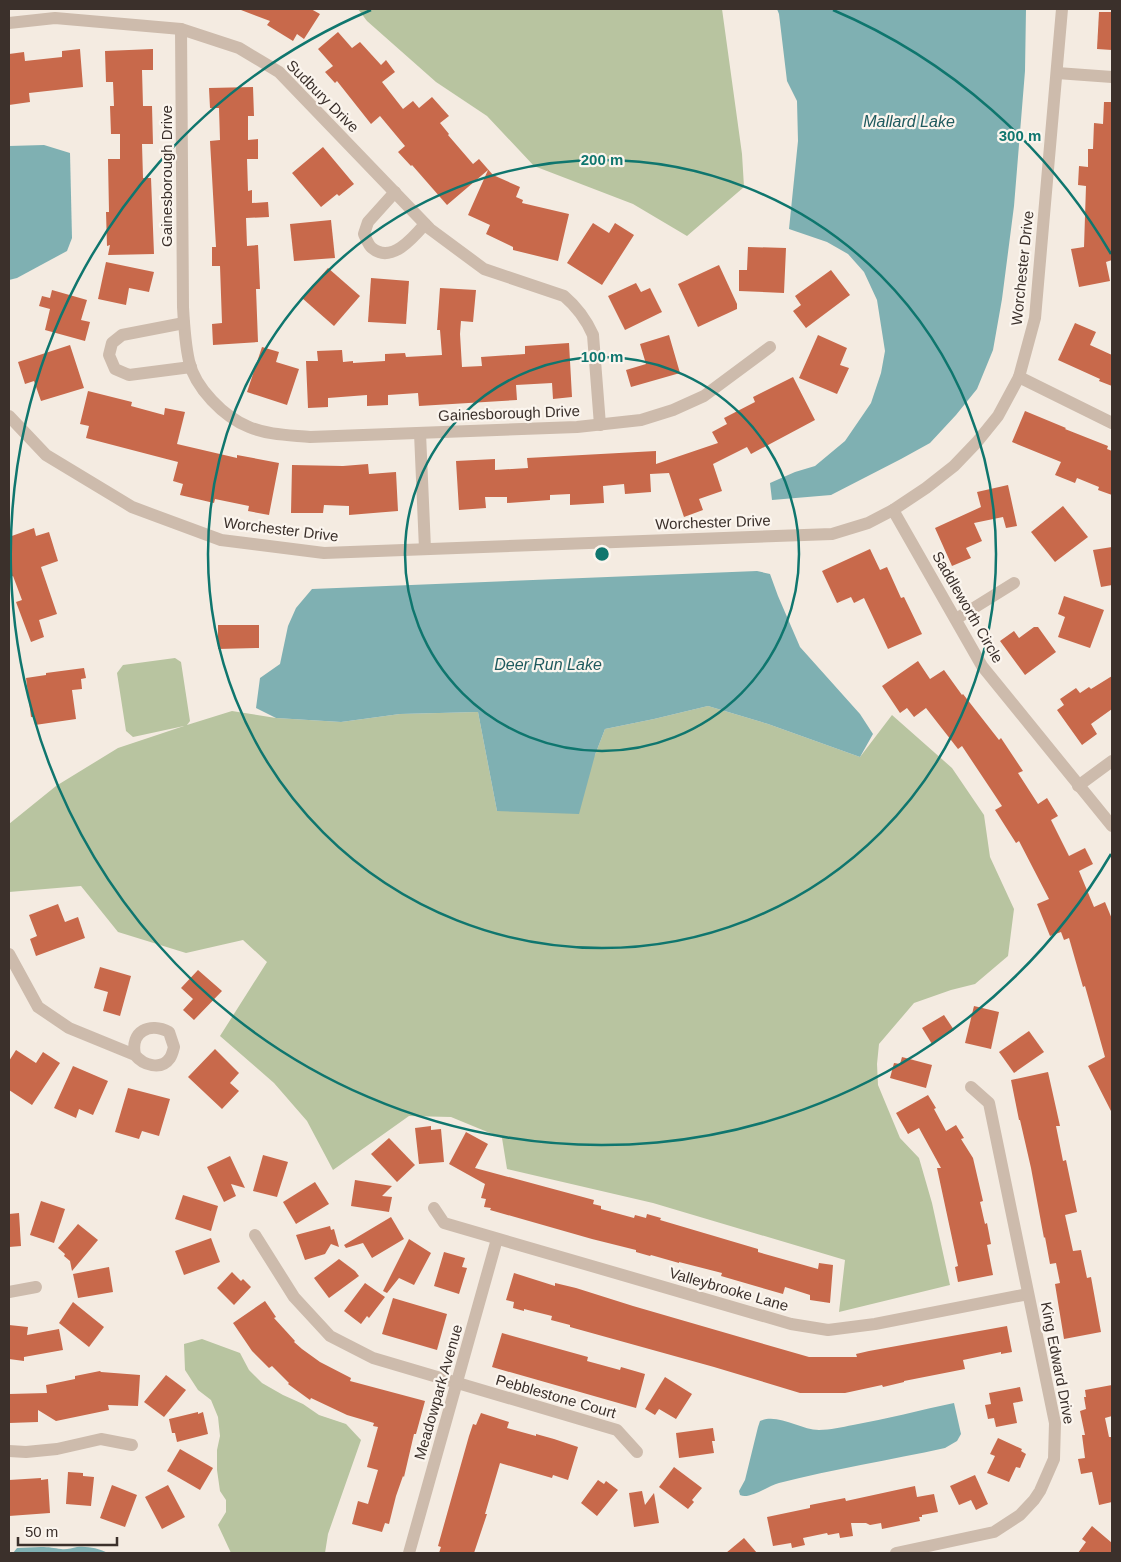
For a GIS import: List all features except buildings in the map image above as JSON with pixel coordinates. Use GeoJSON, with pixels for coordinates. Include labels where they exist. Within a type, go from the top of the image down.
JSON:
{"type":"FeatureCollection","features":[{"type":"Feature","properties":{"kind":"street","name":"Worchester Drive"},"geometry":{"type":"LineString","coordinates":[[9,416],[46,454],[132,507],[221,540],[324,553],[832,534],[868,523],[926,488],[954,466],[998,416],[1018,377],[1035,318],[1062,9]]}},
{"type":"Feature","properties":{"kind":"street","name":"Sudbury Drive"},"geometry":{"type":"LineString","coordinates":[[16,18],[55,18],[181,28],[239,48],[279,72],[425,224],[484,269],[564,296],[574,304],[587,321],[593,335],[600,425]]}},
{"type":"Feature","properties":{"kind":"street","name":"Gainesborough Drive"},"geometry":{"type":"LineString","coordinates":[[181,28],[184,323],[189,363],[199,384],[212,401],[229,416],[249,427],[268,432],[310,437],[578,427],[641,420],[673,410],[704,396],[770,347]]}},
{"type":"Feature","properties":{"kind":"street"},"geometry":{"type":"LineString","coordinates":[[1057,73],[1112,77]]}},
{"type":"Feature","properties":{"kind":"street"},"geometry":{"type":"LineString","coordinates":[[395,192],[368,222],[364,234],[370,247],[381,253],[394,252],[412,238],[425,224]]}},
{"type":"Feature","properties":{"kind":"street"},"geometry":{"type":"LineString","coordinates":[[184,323],[122,335],[112,343],[108,355],[115,369],[129,375],[191,367]]}},
{"type":"Feature","properties":{"kind":"street"},"geometry":{"type":"LineString","coordinates":[[1018,377],[1112,424]]}},
{"type":"Feature","properties":{"kind":"street","name":"Gainesborough Drive"},"geometry":{"type":"LineString","coordinates":[[420,433],[425,549]]}},
{"type":"Feature","properties":{"kind":"street","name":"Saddleworth Circle"},"geometry":{"type":"LineString","coordinates":[[892,510],[982,666],[1112,826]]}},
{"type":"Feature","properties":{"kind":"street"},"geometry":{"type":"LineString","coordinates":[[956,619],[1014,582]]}},
{"type":"Feature","properties":{"kind":"street"},"geometry":{"type":"LineString","coordinates":[[1078,786],[1112,761]]}},
{"type":"Feature","properties":{"kind":"street"},"geometry":{"type":"LineString","coordinates":[[9,954],[38,1007],[69,1028],[135,1055]]}},
{"type":"Feature","properties":{"kind":"street","name":"King Edward Drive"},"geometry":{"type":"LineString","coordinates":[[896,1553],[994,1532],[1020,1515],[1034,1500],[1040,1492],[1054,1459],[1055,1423],[989,1103],[972,1087]]}},
{"type":"Feature","properties":{"kind":"street","name":"Valleybrooke Lane"},"geometry":{"type":"LineString","coordinates":[[434,1208],[444,1223],[791,1324],[828,1330],[875,1324],[1028,1294]]}},
{"type":"Feature","properties":{"kind":"street","name":"Pebblestone Court"},"geometry":{"type":"LineString","coordinates":[[255,1235],[294,1297],[330,1336],[373,1358],[617,1430],[637,1452]]}},
{"type":"Feature","properties":{"kind":"street","name":"Meadowpark Avenue"},"geometry":{"type":"LineString","coordinates":[[409,1553],[497,1239]]}},
{"type":"Feature","properties":{"kind":"street"},"geometry":{"type":"LineString","coordinates":[[9,1292],[36,1287]]}},
{"type":"Feature","properties":{"kind":"street"},"geometry":{"type":"LineString","coordinates":[[9,1451],[26,1452],[56,1449],[101,1439],[132,1445]]}},
{"type":"Feature","properties":{"kind":"green space"},"geometry":{"type":"Polygon","coordinates":[[[358,9],[722,9],[742,154],[744,187],[687,236],[633,204],[534,166],[487,116],[436,82],[367,21],[358,9]]]}},
{"type":"Feature","properties":{"kind":"green space"},"geometry":{"type":"Polygon","coordinates":[[[175,658],[181,662],[190,721],[187,725],[232,711],[276,718],[341,722],[400,714],[478,712],[497,811],[595,755],[605,729],[708,706],[768,724],[860,757],[892,715],[952,768],[984,815],[990,857],[1014,909],[1008,956],[975,984],[914,1003],[879,1044],[877,1064],[878,1085],[900,1138],[919,1158],[932,1203],[950,1285],[839,1312],[845,1260],[653,1203],[507,1169],[502,1138],[451,1117],[409,1116],[333,1170],[307,1121],[274,1083],[220,1036],[267,962],[243,940],[186,953],[118,932],[81,886],[9,892],[9,824],[56,786],[118,748],[184,726],[133,737],[126,731],[117,673],[123,665],[175,658]]]}},
{"type":"Feature","properties":{"kind":"green space"},"geometry":{"type":"Polygon","coordinates":[[[202,1339],[240,1353],[249,1370],[262,1383],[303,1404],[319,1415],[346,1424],[361,1440],[328,1534],[325,1553],[231,1553],[218,1525],[226,1512],[226,1500],[220,1491],[217,1470],[217,1450],[220,1436],[218,1417],[211,1400],[198,1390],[185,1370],[184,1344],[202,1339]]]}},
{"type":"Feature","properties":{"kind":"water","name":"Mallard Lake"},"geometry":{"type":"Polygon","coordinates":[[[777,9],[1026,9],[1025,71],[1014,206],[1002,299],[993,350],[977,389],[930,443],[901,459],[831,495],[772,500],[770,483],[815,466],[845,441],[871,403],[881,373],[885,351],[877,300],[864,272],[848,254],[827,242],[789,229],[798,141],[797,101],[787,81],[777,9]]]}},
{"type":"Feature","properties":{"kind":"water"},"geometry":{"type":"Polygon","coordinates":[[[44,145],[70,153],[72,238],[67,251],[17,278],[9,280],[9,146],[44,145]]]}},
{"type":"Feature","properties":{"kind":"water","name":"Deer Run Lake"},"geometry":{"type":"Polygon","coordinates":[[[757,571],[770,574],[800,647],[860,714],[873,734],[860,757],[768,724],[708,706],[605,729],[595,755],[579,814],[497,811],[478,712],[400,714],[341,722],[276,718],[256,708],[260,678],[280,664],[288,626],[296,608],[312,589],[757,571]]]}},
{"type":"Feature","properties":{"kind":"water"},"geometry":{"type":"Polygon","coordinates":[[[954,1403],[961,1434],[957,1441],[945,1448],[800,1478],[779,1483],[748,1496],[740,1495],[739,1491],[745,1480],[760,1421],[767,1419],[782,1420],[812,1429],[827,1430],[954,1403]]]}},
{"type":"Feature","properties":{"kind":"water"},"geometry":{"type":"Polygon","coordinates":[[[89,1547],[108,1553],[13,1553],[17,1548],[65,1549],[89,1547]]]}}]}
